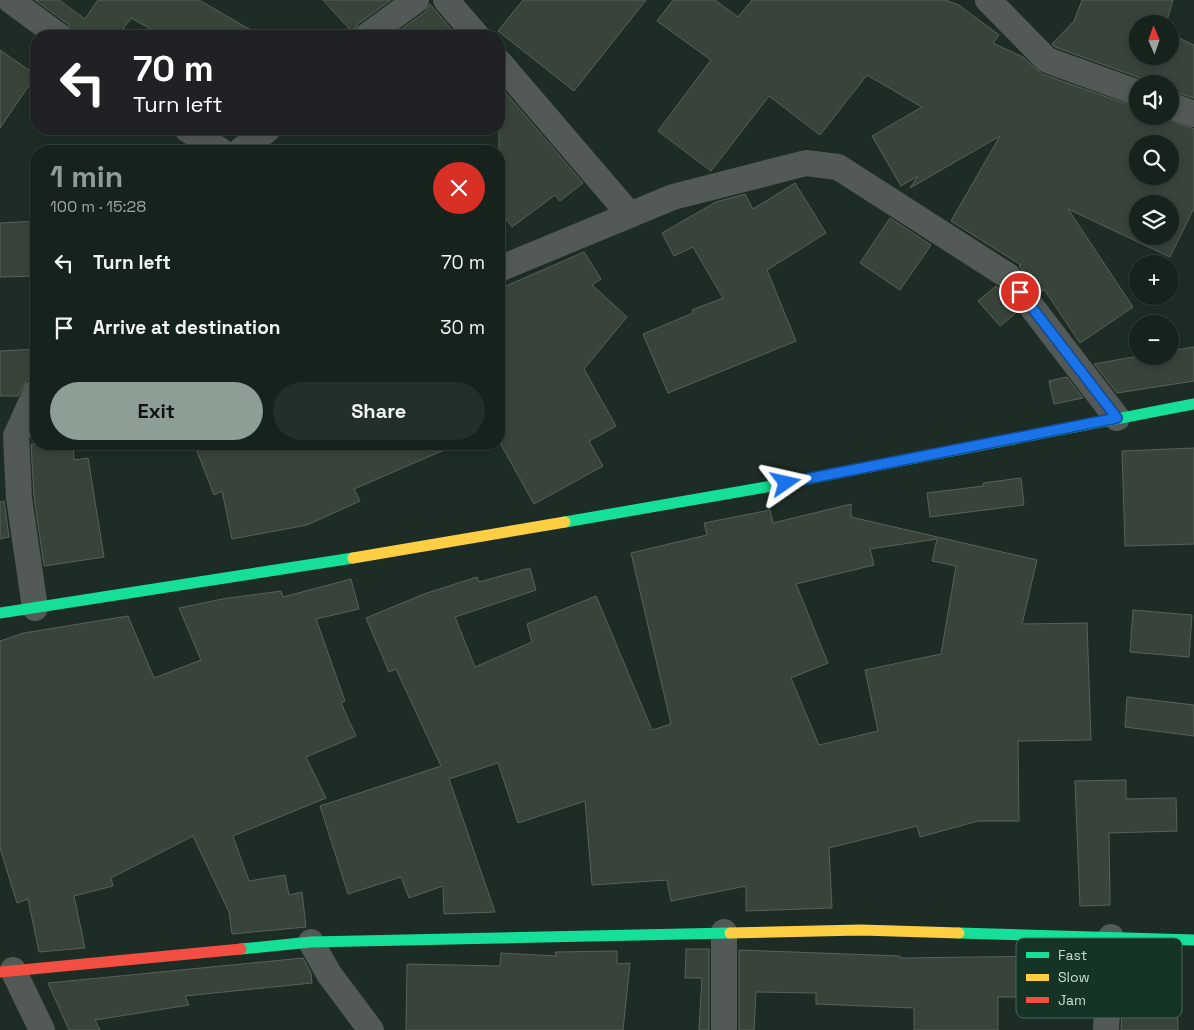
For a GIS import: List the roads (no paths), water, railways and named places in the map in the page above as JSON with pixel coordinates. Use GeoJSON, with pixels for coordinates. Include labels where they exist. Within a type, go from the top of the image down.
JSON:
{"type":"FeatureCollection","features":[{"type":"Feature","properties":{"kind":"street"},"geometry":{"type":"LineString","coordinates":[[10,0],[51,30]]}},
{"type":"Feature","properties":{"kind":"street"},"geometry":{"type":"LineString","coordinates":[[375,30],[416,0]]}},
{"type":"Feature","properties":{"kind":"street"},"geometry":{"type":"LineString","coordinates":[[446,0],[472,30]]}},
{"type":"Feature","properties":{"kind":"street"},"geometry":{"type":"LineString","coordinates":[[988,0],[1047,60],[1129,90]]}},
{"type":"Feature","properties":{"kind":"street"},"geometry":{"type":"LineString","coordinates":[[505,69],[630,215]]}},
{"type":"Feature","properties":{"kind":"street"},"geometry":{"type":"LineString","coordinates":[[1179,108],[1194,114]]}},
{"type":"Feature","properties":{"kind":"street"},"geometry":{"type":"LineString","coordinates":[[196,135],[212,145]]}},
{"type":"Feature","properties":{"kind":"street"},"geometry":{"type":"LineString","coordinates":[[248,145],[260,135]]}},
{"type":"Feature","properties":{"kind":"street"},"geometry":{"type":"LineString","coordinates":[[505,267],[673,197],[806,163],[838,167],[1008,276],[1117,418]]}},
{"type":"Feature","properties":{"kind":"street"},"geometry":{"type":"LineString","coordinates":[[0,613],[257,574],[766,487],[1194,404]]}},
{"type":"Feature","properties":{"kind":"street"},"geometry":{"type":"LineString","coordinates":[[30,405],[16,436],[19,498],[35,608]]}},
{"type":"Feature","properties":{"kind":"street"},"geometry":{"type":"LineString","coordinates":[[42,1030],[6,971],[311,942],[861,930],[1139,938]]}},
{"type":"Feature","properties":{"kind":"street"},"geometry":{"type":"LineString","coordinates":[[724,932],[724,1030]]}},
{"type":"Feature","properties":{"kind":"street"},"geometry":{"type":"LineString","coordinates":[[311,942],[329,974],[372,1030]]}}]}
